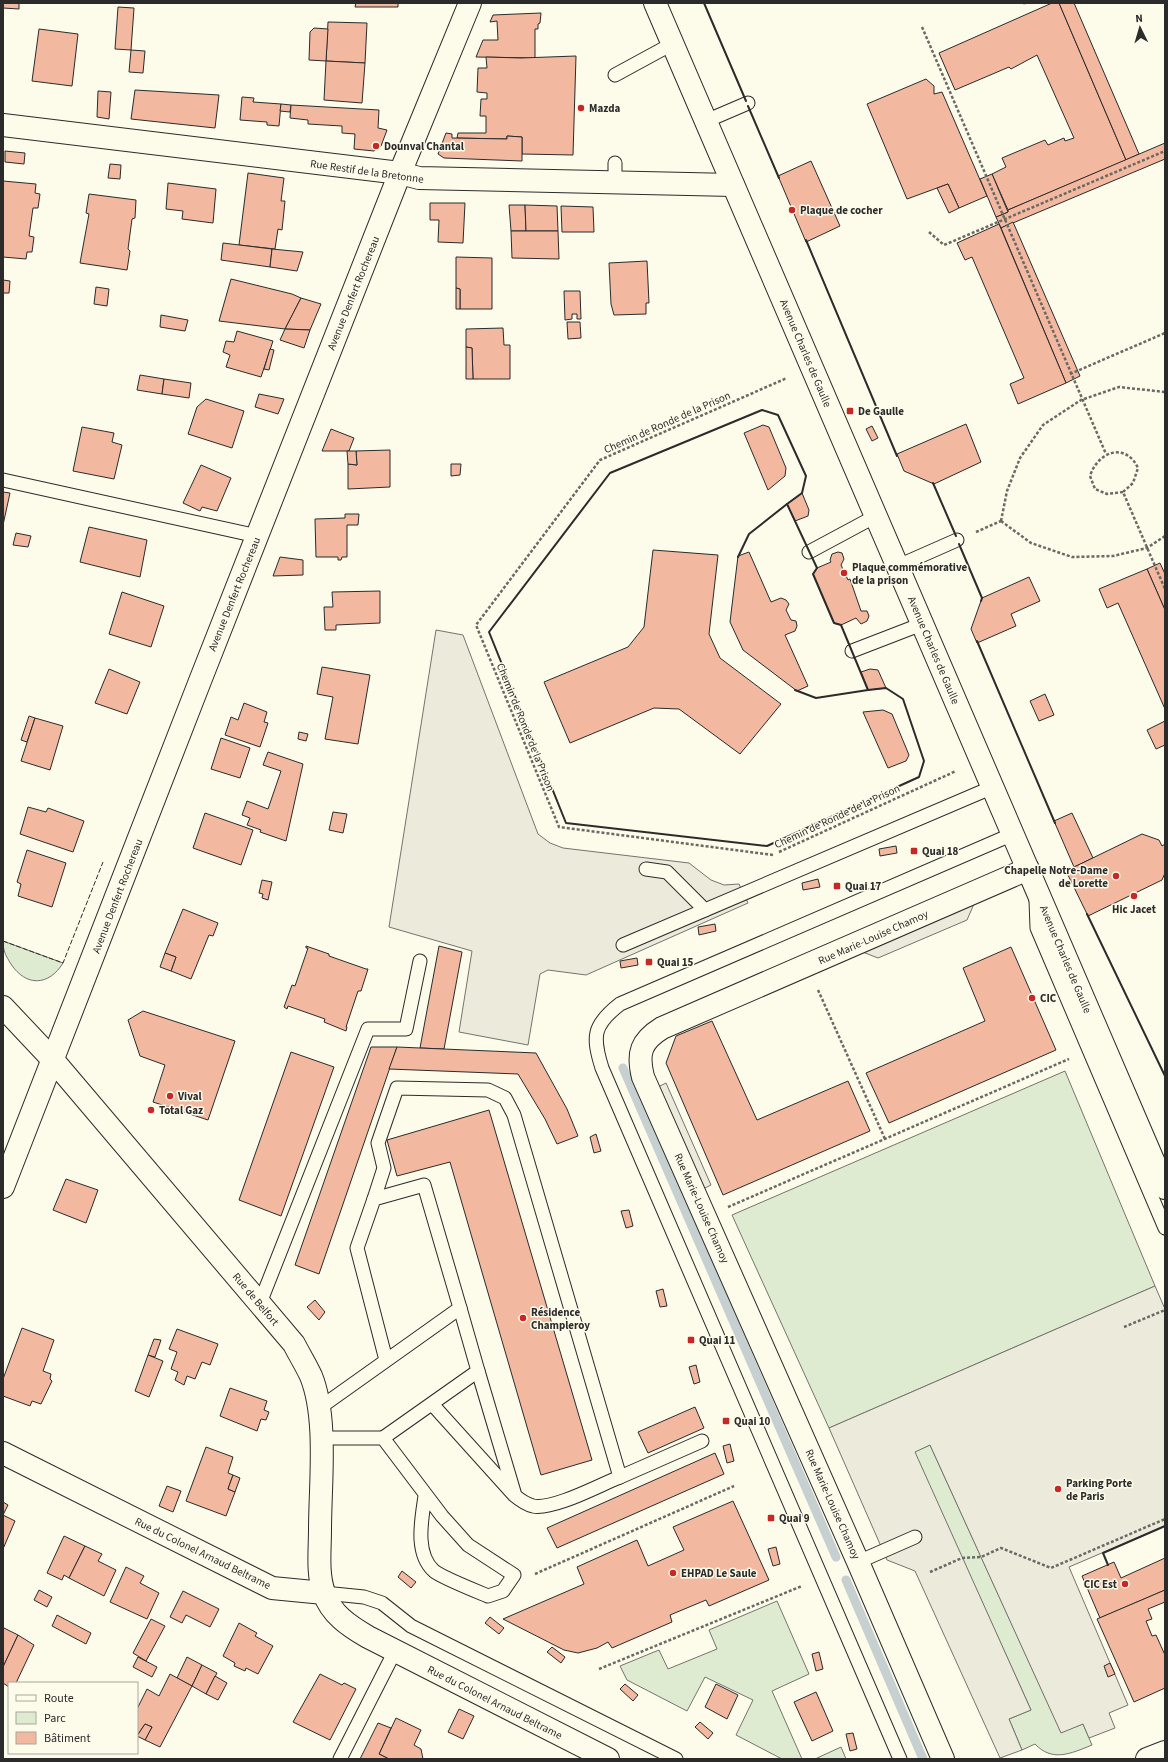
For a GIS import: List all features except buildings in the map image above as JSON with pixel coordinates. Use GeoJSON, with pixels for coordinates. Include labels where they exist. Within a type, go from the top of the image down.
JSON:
{"type":"FeatureCollection","features":[{"type":"Feature","properties":{"kind":"street","name":"Avenue Denfert Rochereau"},"geometry":{"type":"LineString","coordinates":[[3,1187],[400,173],[470,3]]}},
{"type":"Feature","properties":{"kind":"street","name":"Avenue Charles de Gaulle"},"geometry":{"type":"LineString","coordinates":[[655,3],[1165,1188]]}},
{"type":"Feature","properties":{"kind":"street","name":"Rue Restif de la Bretonne"},"geometry":{"type":"LineString","coordinates":[[3,125],[400,173],[419,178],[615,173],[733,185]]}},
{"type":"Feature","properties":{"kind":"street","name":"Rue Marie-Louise Chamoy"},"geometry":{"type":"LineString","coordinates":[[943,1759],[858,1562],[643,1077],[639,1062],[641,1048],[650,1035],[662,1028],[807,965],[1031,878]]}},
{"type":"Feature","properties":{"kind":"street","name":"Rue de Belfort"},"geometry":{"type":"LineString","coordinates":[[3,1007],[53,1060],[294,1344],[311,1377],[318,1409],[321,1438],[320,1570],[324,1593]]}},
{"type":"Feature","properties":{"kind":"street","name":"Rue du Colonel Arnaud Beltrame"},"geometry":{"type":"LineString","coordinates":[[3,1453],[272,1588],[324,1593],[334,1612],[350,1626],[395,1651],[608,1759]]}},
{"type":"Feature","properties":{"kind":"street"},"geometry":{"type":"LineString","coordinates":[[1147,1759],[1165,1752]]}},
{"type":"Feature","properties":{"kind":"lane"},"geometry":{"type":"LineString","coordinates":[[615,75],[672,44]]}},
{"type":"Feature","properties":{"kind":"lane"},"geometry":{"type":"LineString","coordinates":[[706,121],[748,103]]}},
{"type":"Feature","properties":{"kind":"lane"},"geometry":{"type":"LineString","coordinates":[[3,480],[257,536]]}},
{"type":"Feature","properties":{"kind":"lane"},"geometry":{"type":"LineString","coordinates":[[809,552],[876,516]]}},
{"type":"Feature","properties":{"kind":"lane"},"geometry":{"type":"LineString","coordinates":[[898,566],[958,540]]}},
{"type":"Feature","properties":{"kind":"lane"},"geometry":{"type":"LineString","coordinates":[[852,651],[922,624]]}},
{"type":"Feature","properties":{"kind":"lane"},"geometry":{"type":"LineString","coordinates":[[623,945],[993,787]]}},
{"type":"Feature","properties":{"kind":"lane"},"geometry":{"type":"LineString","coordinates":[[900,1759],[602,1068],[596,1049],[596,1032],[605,1015],[620,1004],[1013,834]]}},
{"type":"Feature","properties":{"kind":"lane"},"geometry":{"type":"LineString","coordinates":[[646,869],[667,872],[705,910]]}},
{"type":"Feature","properties":{"kind":"lane"},"geometry":{"type":"LineString","coordinates":[[1031,878],[1037,928],[1165,1228]]}},
{"type":"Feature","properties":{"kind":"lane"},"geometry":{"type":"LineString","coordinates":[[260,1303],[368,1029],[406,1029],[420,961]]}},
{"type":"Feature","properties":{"kind":"lane"},"geometry":{"type":"LineString","coordinates":[[386,1360],[357,1248],[384,1168],[378,1143],[397,1088],[488,1090],[505,1098],[514,1115],[620,1477]]}},
{"type":"Feature","properties":{"kind":"lane"},"geometry":{"type":"LineString","coordinates":[[374,1198],[424,1185],[514,1495]]}},
{"type":"Feature","properties":{"kind":"lane"},"geometry":{"type":"LineString","coordinates":[[318,1409],[460,1308]]}},
{"type":"Feature","properties":{"kind":"lane"},"geometry":{"type":"LineString","coordinates":[[321,1438],[383,1438],[478,1371]]}},
{"type":"Feature","properties":{"kind":"lane"},"geometry":{"type":"LineString","coordinates":[[432,1404],[514,1495],[524,1503],[534,1506],[546,1506],[557,1503],[702,1441]]}},
{"type":"Feature","properties":{"kind":"lane"},"geometry":{"type":"LineString","coordinates":[[383,1438],[425,1496],[468,1545],[514,1576],[504,1591],[488,1596],[434,1571],[425,1556],[422,1542],[421,1524],[425,1496]]}},
{"type":"Feature","properties":{"kind":"lane"},"geometry":{"type":"LineString","coordinates":[[858,1562],[915,1537]]}},
{"type":"Feature","properties":{"kind":"lane"},"geometry":{"type":"LineString","coordinates":[[324,1593],[364,1597],[382,1603],[411,1626],[676,1759]]}},
{"type":"Feature","properties":{"kind":"lane"},"geometry":{"type":"LineString","coordinates":[[340,1759],[395,1651]]}},
{"type":"Feature","properties":{"kind":"path"},"geometry":{"type":"LineString","coordinates":[[1023,3],[1028,3]]}},
{"type":"Feature","properties":{"kind":"path"},"geometry":{"type":"LineString","coordinates":[[922,27],[1081,400],[1106,454]]}},
{"type":"Feature","properties":{"kind":"path"},"geometry":{"type":"LineString","coordinates":[[928,232],[944,245],[1165,151]]}},
{"type":"Feature","properties":{"kind":"path"},"geometry":{"type":"LineString","coordinates":[[1070,374],[1165,333]]}},
{"type":"Feature","properties":{"kind":"path","name":"Chemin de Ronde de la Prison"},"geometry":{"type":"LineString","coordinates":[[812,367],[600,460],[476,625],[559,827],[771,856],[981,760]]}},
{"type":"Feature","properties":{"kind":"path"},"geometry":{"type":"LineString","coordinates":[[1001,520],[1006,491],[1020,458],[1043,425],[1081,400],[1119,388],[1165,392]]}},
{"type":"Feature","properties":{"kind":"path"},"geometry":{"type":"LineString","coordinates":[[1122,452],[1134,458],[1138,468],[1133,483],[1123,492],[1107,494],[1095,489],[1090,476],[1093,464],[1106,454],[1122,452]]}},
{"type":"Feature","properties":{"kind":"path"},"geometry":{"type":"LineString","coordinates":[[1123,492],[1165,589]]}},
{"type":"Feature","properties":{"kind":"path"},"geometry":{"type":"LineString","coordinates":[[958,540],[1001,520]]}},
{"type":"Feature","properties":{"kind":"path"},"geometry":{"type":"LineString","coordinates":[[1001,520],[1031,543],[1072,557],[1113,556],[1147,548],[1165,536]]}},
{"type":"Feature","properties":{"kind":"path"},"geometry":{"type":"LineString","coordinates":[[807,965],[885,1139]]}},
{"type":"Feature","properties":{"kind":"path"},"geometry":{"type":"LineString","coordinates":[[706,1217],[1069,1059]]}},
{"type":"Feature","properties":{"kind":"path"},"geometry":{"type":"LineString","coordinates":[[1124,1328],[1165,1310]]}},
{"type":"Feature","properties":{"kind":"path"},"geometry":{"type":"LineString","coordinates":[[514,1576],[533,1575],[734,1486]]}},
{"type":"Feature","properties":{"kind":"path"},"geometry":{"type":"LineString","coordinates":[[930,1572],[962,1558],[981,1557],[1001,1548],[1051,1568],[1165,1519]]}},
{"type":"Feature","properties":{"kind":"path"},"geometry":{"type":"LineString","coordinates":[[599,1669],[802,1586]]}},
{"type":"Feature","properties":{"kind":"green space"},"geometry":{"type":"Polygon","coordinates":[[[3,941],[63,963],[51,976],[37,981],[30,980],[17,972],[11,964],[5,953],[3,941]]]}},
{"type":"Feature","properties":{"kind":"green space"},"geometry":{"type":"Polygon","coordinates":[[[1065,1071],[1155,1286],[829,1428],[732,1215],[1065,1071]]]}},
{"type":"Feature","properties":{"kind":"green space"},"geometry":{"type":"Polygon","coordinates":[[[930,1445],[1061,1732],[1083,1724],[1092,1745],[1062,1755],[1048,1753],[1041,1750],[1035,1744],[1022,1750],[1009,1719],[1031,1710],[914,1452],[930,1445]]]}},
{"type":"Feature","properties":{"kind":"green space"},"geometry":{"type":"Polygon","coordinates":[[[777,1601],[809,1674],[772,1691],[802,1759],[782,1759],[736,1735],[753,1700],[705,1677],[687,1711],[627,1680],[620,1666],[659,1650],[668,1669],[717,1649],[709,1630],[777,1601]]]}},
{"type":"Feature","properties":{"kind":"green space"},"geometry":{"type":"Polygon","coordinates":[[[841,1747],[846,1759],[815,1759],[841,1747]]]}},
{"type":"Feature","properties":{"kind":"shaded area"},"geometry":{"type":"Polygon","coordinates":[[[436,630],[463,635],[538,834],[550,843],[563,848],[689,863],[711,880],[724,885],[739,884],[748,903],[586,975],[548,970],[540,974],[528,1045],[459,1032],[472,951],[389,927],[436,630]]]}},
{"type":"Feature","properties":{"kind":"shaded area"},"geometry":{"type":"Polygon","coordinates":[[[977,897],[967,920],[878,958],[855,949],[977,897]]]}},
{"type":"Feature","properties":{"kind":"shaded area"},"geometry":{"type":"Polygon","coordinates":[[[666,1083],[711,1185],[701,1190],[656,1088],[666,1083]]]}},
{"type":"Feature","properties":{"kind":"shaded area","name":"Parking Porte de Paris"},"geometry":{"type":"Polygon","coordinates":[[[1155,1286],[1165,1309],[1165,1526],[1069,1567],[1128,1705],[1109,1713],[1115,1728],[1089,1738],[1083,1724],[1061,1733],[930,1445],[915,1452],[1031,1710],[1009,1719],[1022,1750],[1000,1758],[915,1571],[887,1560],[829,1428],[1155,1286]]]}},
{"type":"Feature","properties":{"kind":"waterway"},"geometry":{"type":"LineString","coordinates":[[623,1068],[836,1557]]}},
{"type":"Feature","properties":{"kind":"waterway"},"geometry":{"type":"LineString","coordinates":[[846,1580],[923,1759]]}},
{"type":"Feature","properties":{"kind":"fence"},"geometry":{"type":"LineString","coordinates":[[3,941],[63,963],[103,862]]}},
{"type":"Feature","properties":{"kind":"wall"},"geometry":{"type":"LineString","coordinates":[[704,3],[746,101]]}},
{"type":"Feature","properties":{"kind":"wall"},"geometry":{"type":"LineString","coordinates":[[748,106],[779,178]]}},
{"type":"Feature","properties":{"kind":"wall"},"geometry":{"type":"LineString","coordinates":[[806,240],[897,456]]}},
{"type":"Feature","properties":{"kind":"wall"},"geometry":{"type":"LineString","coordinates":[[762,410],[778,415],[806,476],[802,493],[787,504],[817,568],[813,574],[834,623],[841,625],[868,690],[886,688],[903,699],[924,761],[919,777],[767,846],[566,823],[489,632],[610,473],[762,410]]}},
{"type":"Feature","properties":{"kind":"wall"},"geometry":{"type":"LineString","coordinates":[[933,483],[956,536]]}},
{"type":"Feature","properties":{"kind":"wall"},"geometry":{"type":"LineString","coordinates":[[738,557],[749,534],[787,504]]}},
{"type":"Feature","properties":{"kind":"wall"},"geometry":{"type":"LineString","coordinates":[[959,544],[982,598],[981,601]]}},
{"type":"Feature","properties":{"kind":"wall"},"geometry":{"type":"LineString","coordinates":[[977,641],[1055,823]]}},
{"type":"Feature","properties":{"kind":"wall"},"geometry":{"type":"LineString","coordinates":[[795,690],[816,698],[868,690]]}},
{"type":"Feature","properties":{"kind":"wall"},"geometry":{"type":"LineString","coordinates":[[1087,914],[1165,1076]]}},
{"type":"Feature","properties":{"kind":"wall"},"geometry":{"type":"LineString","coordinates":[[1108,1565],[1103,1553],[1165,1526]]}},
{"type":"Feature","properties":{"kind":"place","name":"Mazda"},"geometry":{"type":"Point","coordinates":[581,108]}},
{"type":"Feature","properties":{"kind":"place","name":"Dounval Chantal"},"geometry":{"type":"Point","coordinates":[376,146]}},
{"type":"Feature","properties":{"kind":"place","name":"Plaque de cocher"},"geometry":{"type":"Point","coordinates":[792,210]}},
{"type":"Feature","properties":{"kind":"place","name":"De Gaulle"},"geometry":{"type":"Point","coordinates":[850,411]}},
{"type":"Feature","properties":{"kind":"place","name":"Plaque commémorative de la prison"},"geometry":{"type":"Point","coordinates":[844,573]}},
{"type":"Feature","properties":{"kind":"place","name":"Quai 18"},"geometry":{"type":"Point","coordinates":[914,851]}},
{"type":"Feature","properties":{"kind":"place","name":"Chapelle Notre-Dame de Lorette"},"geometry":{"type":"Point","coordinates":[1116,876]}},
{"type":"Feature","properties":{"kind":"place","name":"Quai 17"},"geometry":{"type":"Point","coordinates":[837,886]}},
{"type":"Feature","properties":{"kind":"place","name":"Hic Jacet"},"geometry":{"type":"Point","coordinates":[1134,896]}},
{"type":"Feature","properties":{"kind":"place","name":"Quai 15"},"geometry":{"type":"Point","coordinates":[649,962]}},
{"type":"Feature","properties":{"kind":"place","name":"CIC"},"geometry":{"type":"Point","coordinates":[1032,998]}},
{"type":"Feature","properties":{"kind":"place","name":"Vival"},"geometry":{"type":"Point","coordinates":[170,1096]}},
{"type":"Feature","properties":{"kind":"place","name":"Total Gaz"},"geometry":{"type":"Point","coordinates":[151,1110]}},
{"type":"Feature","properties":{"kind":"place","name":"Résidence Champleroy"},"geometry":{"type":"Point","coordinates":[523,1318]}},
{"type":"Feature","properties":{"kind":"place","name":"Quai 11"},"geometry":{"type":"Point","coordinates":[691,1340]}},
{"type":"Feature","properties":{"kind":"place","name":"Quai 10"},"geometry":{"type":"Point","coordinates":[726,1421]}},
{"type":"Feature","properties":{"kind":"place","name":"Parking Porte de Paris"},"geometry":{"type":"Point","coordinates":[1058,1489]}},
{"type":"Feature","properties":{"kind":"place","name":"Quai 9"},"geometry":{"type":"Point","coordinates":[771,1518]}},
{"type":"Feature","properties":{"kind":"place","name":"EHPAD Le Saule"},"geometry":{"type":"Point","coordinates":[673,1573]}},
{"type":"Feature","properties":{"kind":"place","name":"CIC Est"},"geometry":{"type":"Point","coordinates":[1125,1584]}}]}
